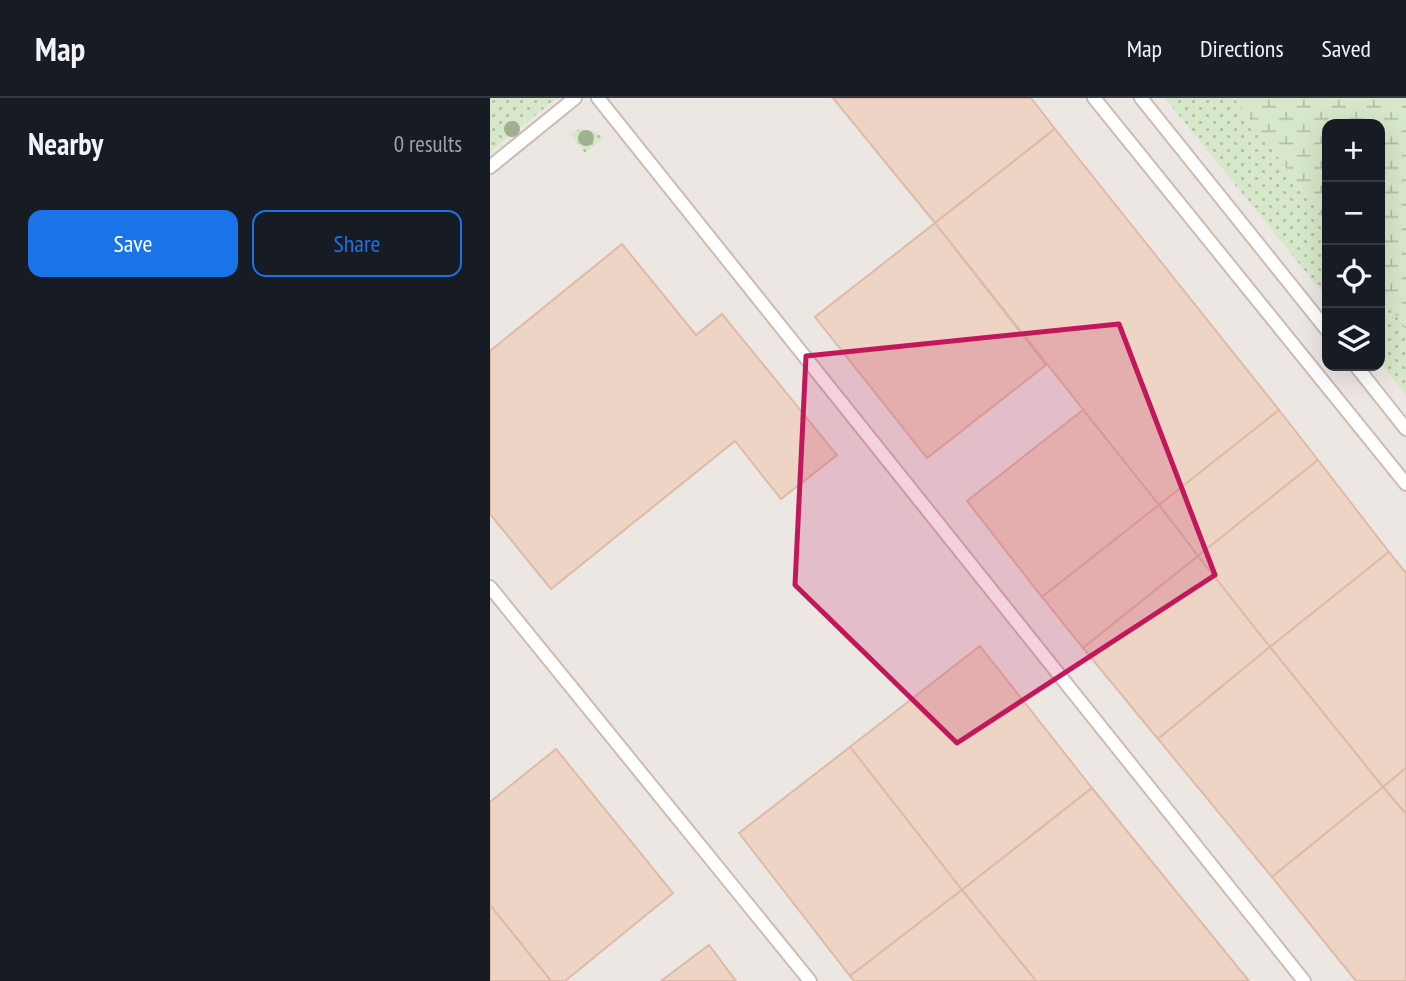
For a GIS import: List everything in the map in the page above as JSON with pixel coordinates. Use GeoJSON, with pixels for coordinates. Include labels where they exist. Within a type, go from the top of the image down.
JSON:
{"type":"FeatureCollection","features":[{"type":"Feature","properties":{"kind":"lane"},"geometry":{"type":"LineString","coordinates":[[490,167],[575,98]]}},
{"type":"Feature","properties":{"kind":"lane"},"geometry":{"type":"LineString","coordinates":[[598,98],[1304,981]]}},
{"type":"Feature","properties":{"kind":"lane"},"geometry":{"type":"LineString","coordinates":[[1094,98],[1406,484]]}},
{"type":"Feature","properties":{"kind":"lane"},"geometry":{"type":"LineString","coordinates":[[1141,98],[1322,324]]}},
{"type":"Feature","properties":{"kind":"lane"},"geometry":{"type":"LineString","coordinates":[[1360,371],[1406,429]]}},
{"type":"Feature","properties":{"kind":"lane"},"geometry":{"type":"LineString","coordinates":[[490,587],[810,981]]}},
{"type":"Feature","properties":{"kind":"highlighted area"},"geometry":{"type":"Polygon","coordinates":[[[1119,324],[1215,575],[957,743],[795,585],[806,356],[1119,324]]]}},
{"type":"Feature","properties":{"kind":"shaded area"},"geometry":{"type":"Polygon","coordinates":[[[490,98],[1406,98],[1406,981],[490,981],[490,98]]]}},
{"type":"Feature","properties":{"kind":"green space"},"geometry":{"type":"Polygon","coordinates":[[[490,98],[557,98],[490,152],[490,98]]]}},
{"type":"Feature","properties":{"kind":"green space"},"geometry":{"type":"Polygon","coordinates":[[[1165,98],[1234,98],[1322,216],[1322,292],[1165,98]]]}},
{"type":"Feature","properties":{"kind":"green space"},"geometry":{"type":"Polygon","coordinates":[[[1234,98],[1406,98],[1406,329],[1385,300],[1385,119],[1322,119],[1322,216],[1234,98]]]}},
{"type":"Feature","properties":{"kind":"green space"},"geometry":{"type":"Polygon","coordinates":[[[580,129],[593,131],[604,138],[585,153],[570,133],[580,129]]]}},
{"type":"Feature","properties":{"kind":"green space"},"geometry":{"type":"Polygon","coordinates":[[[1385,300],[1406,329],[1406,395],[1385,368],[1385,300]]]}},
{"type":"Feature","properties":{"kind":"building"},"geometry":{"type":"Polygon","coordinates":[[[833,98],[1031,98],[1055,129],[935,223],[833,98]]]}},
{"type":"Feature","properties":{"kind":"building"},"geometry":{"type":"Polygon","coordinates":[[[1055,129],[1279,410],[1159,505],[935,223],[1055,129]]]}},
{"type":"Feature","properties":{"kind":"building"},"geometry":{"type":"Polygon","coordinates":[[[935,223],[1046,365],[927,458],[815,317],[935,223]]]}},
{"type":"Feature","properties":{"kind":"building"},"geometry":{"type":"Polygon","coordinates":[[[622,244],[696,335],[722,314],[837,455],[781,499],[735,441],[551,589],[490,514],[490,351],[622,244]]]}},
{"type":"Feature","properties":{"kind":"building"},"geometry":{"type":"Polygon","coordinates":[[[1083,410],[1159,505],[1042,597],[967,501],[1083,410]]]}},
{"type":"Feature","properties":{"kind":"building"},"geometry":{"type":"Polygon","coordinates":[[[1279,410],[1318,460],[1198,556],[1159,505],[1279,410]]]}},
{"type":"Feature","properties":{"kind":"building"},"geometry":{"type":"Polygon","coordinates":[[[1318,460],[1389,552],[1270,647],[1198,556],[1318,460]]]}},
{"type":"Feature","properties":{"kind":"building"},"geometry":{"type":"Polygon","coordinates":[[[1159,505],[1198,556],[1083,648],[1042,597],[1159,505]]]}},
{"type":"Feature","properties":{"kind":"building"},"geometry":{"type":"Polygon","coordinates":[[[1389,552],[1406,573],[1406,768],[1383,787],[1270,647],[1389,552]]]}},
{"type":"Feature","properties":{"kind":"building"},"geometry":{"type":"Polygon","coordinates":[[[1198,556],[1270,647],[1158,739],[1083,648],[1198,556]]]}},
{"type":"Feature","properties":{"kind":"building"},"geometry":{"type":"Polygon","coordinates":[[[980,646],[1092,788],[962,890],[850,747],[980,646]]]}},
{"type":"Feature","properties":{"kind":"building"},"geometry":{"type":"Polygon","coordinates":[[[1270,647],[1383,787],[1272,877],[1158,739],[1270,647]]]}},
{"type":"Feature","properties":{"kind":"building"},"geometry":{"type":"Polygon","coordinates":[[[850,747],[962,890],[850,976],[739,833],[850,747]]]}},
{"type":"Feature","properties":{"kind":"building"},"geometry":{"type":"Polygon","coordinates":[[[556,749],[673,893],[565,981],[551,981],[490,905],[490,802],[556,749]]]}},
{"type":"Feature","properties":{"kind":"building"},"geometry":{"type":"Polygon","coordinates":[[[1406,768],[1406,814],[1383,787],[1406,768]]]}},
{"type":"Feature","properties":{"kind":"building"},"geometry":{"type":"Polygon","coordinates":[[[1383,787],[1406,814],[1406,981],[1356,981],[1272,877],[1383,787]]]}},
{"type":"Feature","properties":{"kind":"building"},"geometry":{"type":"Polygon","coordinates":[[[1092,788],[1249,981],[1036,981],[962,890],[1092,788]]]}},
{"type":"Feature","properties":{"kind":"building"},"geometry":{"type":"Polygon","coordinates":[[[962,890],[1036,981],[854,981],[850,976],[962,890]]]}},
{"type":"Feature","properties":{"kind":"building"},"geometry":{"type":"Polygon","coordinates":[[[490,905],[551,981],[490,981],[490,905]]]}},
{"type":"Feature","properties":{"kind":"building"},"geometry":{"type":"Polygon","coordinates":[[[709,945],[736,981],[661,981],[709,945]]]}}]}
